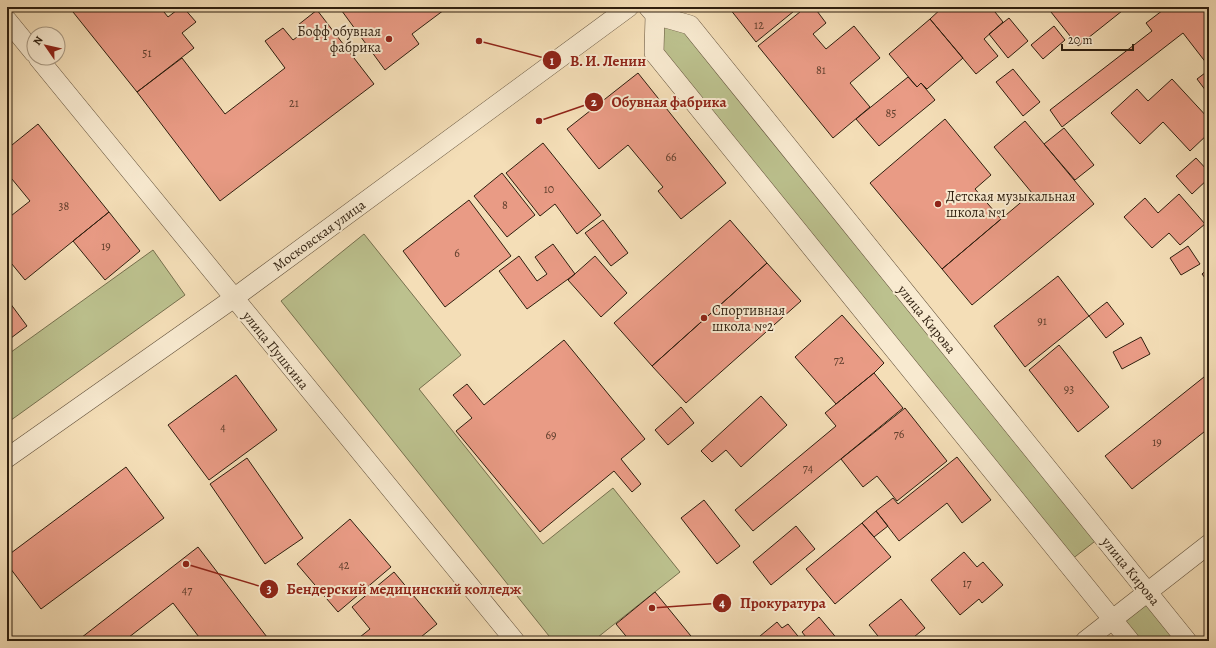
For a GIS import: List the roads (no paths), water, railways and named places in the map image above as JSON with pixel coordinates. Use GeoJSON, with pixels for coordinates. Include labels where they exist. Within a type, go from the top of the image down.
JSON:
{"type":"FeatureCollection","features":[{"type":"Feature","properties":{"kind":"street","name":"Московская улица"},"geometry":{"type":"LineString","coordinates":[[7,458],[234,298],[629,7]]}},
{"type":"Feature","properties":{"kind":"street","name":"улица Кирова"},"geometry":{"type":"LineString","coordinates":[[1130,641],[654,53],[651,11],[690,26],[1187,641]]}},
{"type":"Feature","properties":{"kind":"street"},"geometry":{"type":"LineString","coordinates":[[7,20],[26,43]]}},
{"type":"Feature","properties":{"kind":"street","name":"улица Пушкина"},"geometry":{"type":"LineString","coordinates":[[45,66],[515,641]]}},
{"type":"Feature","properties":{"kind":"street"},"geometry":{"type":"LineString","coordinates":[[1085,641],[1209,544]]}},
{"type":"Feature","properties":{"kind":"place","name":"Бофф обувная фабрика"},"geometry":{"type":"Point","coordinates":[389,39]}},
{"type":"Feature","properties":{"kind":"place","name":"В. И. Ленин"},"geometry":{"type":"Point","coordinates":[479,41]}},
{"type":"Feature","properties":{"kind":"place","name":"Обувная фабрика"},"geometry":{"type":"Point","coordinates":[539,121]}},
{"type":"Feature","properties":{"kind":"place","name":"Детская музыкальная школа №1"},"geometry":{"type":"Point","coordinates":[938,204]}},
{"type":"Feature","properties":{"kind":"place","name":"Спортивная школа №2"},"geometry":{"type":"Point","coordinates":[704,318]}},
{"type":"Feature","properties":{"kind":"place","name":"Бендерский медицинский колледж"},"geometry":{"type":"Point","coordinates":[186,564]}},
{"type":"Feature","properties":{"kind":"place","name":"Прокуратура"},"geometry":{"type":"Point","coordinates":[652,608]}}]}
